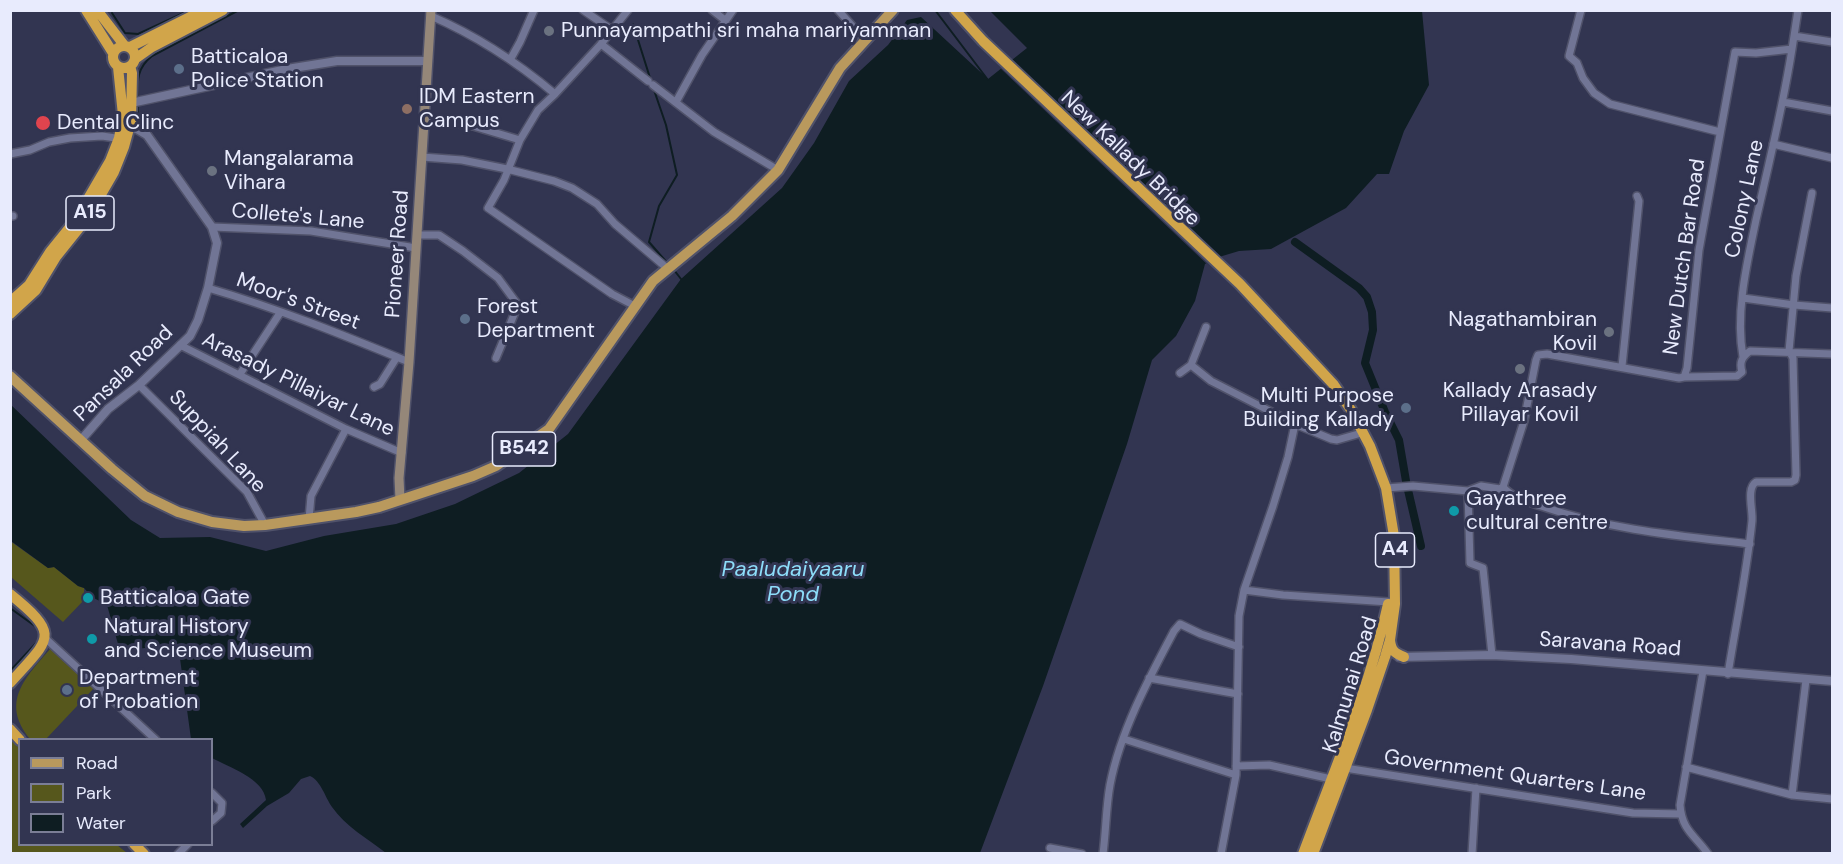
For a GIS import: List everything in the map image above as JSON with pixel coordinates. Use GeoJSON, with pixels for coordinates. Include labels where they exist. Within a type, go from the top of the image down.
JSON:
{"type":"FeatureCollection","features":[{"type":"Feature","properties":{"kind":"highway"},"geometry":{"type":"LineString","coordinates":[[86,10],[113,53],[114,62],[118,67],[124,68],[159,43],[223,10]]}},
{"type":"Feature","properties":{"kind":"highway"},"geometry":{"type":"LineString","coordinates":[[97,10],[127,46],[135,52],[133,63]]}},
{"type":"Feature","properties":{"kind":"highway"},"geometry":{"type":"LineString","coordinates":[[113,53],[117,47],[127,46],[204,10]]}},
{"type":"Feature","properties":{"kind":"highway","name":"A4"},"geometry":{"type":"LineString","coordinates":[[949,10],[997,57]]}},
{"type":"Feature","properties":{"kind":"highway","name":"A4"},"geometry":{"type":"LineString","coordinates":[[955,10],[997,57]]}},
{"type":"Feature","properties":{"kind":"highway","name":"New Kallady Bridge"},"geometry":{"type":"LineString","coordinates":[[997,57],[1238,286]]}},
{"type":"Feature","properties":{"kind":"highway","name":"A15"},"geometry":{"type":"LineString","coordinates":[[10,314],[36,290],[56,257],[88,217],[114,172],[131,103],[133,63]]}},
{"type":"Feature","properties":{"kind":"highway","name":"A15"},"geometry":{"type":"LineString","coordinates":[[118,67],[126,126]]}},
{"type":"Feature","properties":{"kind":"highway","name":"A15"},"geometry":{"type":"LineString","coordinates":[[10,302],[30,285],[50,252],[86,206],[123,139]]}},
{"type":"Feature","properties":{"kind":"highway","name":"Kalmunai Road"},"geometry":{"type":"LineString","coordinates":[[1238,286],[1330,389],[1358,434],[1383,489],[1390,545],[1389,602],[1376,654],[1303,854]]}},
{"type":"Feature","properties":{"kind":"highway","name":"Kalmunai Road"},"geometry":{"type":"LineString","coordinates":[[1238,286],[1334,385],[1351,410],[1370,446],[1394,536],[1395,604],[1385,657],[1313,854]]}},
{"type":"Feature","properties":{"kind":"highway"},"geometry":{"type":"LineString","coordinates":[[10,594],[41,622],[45,638],[42,647],[10,683]]}},
{"type":"Feature","properties":{"kind":"highway"},"geometry":{"type":"LineString","coordinates":[[1389,640],[1391,649],[1404,657]]}},
{"type":"Feature","properties":{"kind":"main road","name":"B542"},"geometry":{"type":"LineString","coordinates":[[10,376],[145,496],[178,512],[219,523],[265,525],[356,512],[473,476],[496,466],[549,429],[654,281],[732,216],[778,170],[840,68],[893,10]]}},
{"type":"Feature","properties":{"kind":"main road","name":"Pioneer Road"},"geometry":{"type":"LineString","coordinates":[[400,500],[431,13]]}},
{"type":"Feature","properties":{"kind":"street"},"geometry":{"type":"LineString","coordinates":[[510,60],[534,10]]}},
{"type":"Feature","properties":{"kind":"street"},"geometry":{"type":"LineString","coordinates":[[583,10],[612,30]]}},
{"type":"Feature","properties":{"kind":"street"},"geometry":{"type":"LineString","coordinates":[[628,10],[601,44],[538,110],[520,140],[488,208],[612,294],[635,306]]}},
{"type":"Feature","properties":{"kind":"street"},"geometry":{"type":"LineString","coordinates":[[712,10],[725,20]]}},
{"type":"Feature","properties":{"kind":"street"},"geometry":{"type":"LineString","coordinates":[[676,102],[702,55],[733,10]]}},
{"type":"Feature","properties":{"kind":"street"},"geometry":{"type":"LineString","coordinates":[[838,10],[865,40]]}},
{"type":"Feature","properties":{"kind":"street"},"geometry":{"type":"LineString","coordinates":[[1581,10],[1569,56],[1577,63],[1583,78],[1594,93],[1610,104],[1720,132]]}},
{"type":"Feature","properties":{"kind":"street"},"geometry":{"type":"LineString","coordinates":[[1792,49],[1798,10]]}},
{"type":"Feature","properties":{"kind":"street"},"geometry":{"type":"LineString","coordinates":[[431,13],[532,74],[555,94]]}},
{"type":"Feature","properties":{"kind":"street"},"geometry":{"type":"LineString","coordinates":[[1794,36],[1833,42]]}},
{"type":"Feature","properties":{"kind":"street"},"geometry":{"type":"LineString","coordinates":[[601,44],[714,132],[778,170]]}},
{"type":"Feature","properties":{"kind":"street","name":"New Dutch Bar Road"},"geometry":{"type":"LineString","coordinates":[[1503,487],[1524,421],[1536,360],[1539,355],[1547,354],[1678,378],[1684,377],[1687,368],[1699,250],[1735,52],[1756,53],[1792,49]]}},
{"type":"Feature","properties":{"kind":"street","name":"Colony Lane"},"geometry":{"type":"LineString","coordinates":[[1743,357],[1741,348],[1743,298],[1747,260],[1783,102],[1792,49]]}},
{"type":"Feature","properties":{"kind":"street"},"geometry":{"type":"LineString","coordinates":[[131,103],[286,69],[337,61],[428,61]]}},
{"type":"Feature","properties":{"kind":"street"},"geometry":{"type":"LineString","coordinates":[[1783,102],[1833,111]]}},
{"type":"Feature","properties":{"kind":"street"},"geometry":{"type":"LineString","coordinates":[[424,119],[473,126],[520,140]]}},
{"type":"Feature","properties":{"kind":"street"},"geometry":{"type":"LineString","coordinates":[[126,126],[147,135],[212,227]]}},
{"type":"Feature","properties":{"kind":"street"},"geometry":{"type":"LineString","coordinates":[[10,154],[70,138],[102,136],[123,139]]}},
{"type":"Feature","properties":{"kind":"street"},"geometry":{"type":"LineString","coordinates":[[1773,144],[1833,158]]}},
{"type":"Feature","properties":{"kind":"street"},"geometry":{"type":"LineString","coordinates":[[422,158],[462,160],[554,181],[597,204],[615,224],[668,269]]}},
{"type":"Feature","properties":{"kind":"street"},"geometry":{"type":"LineString","coordinates":[[1728,674],[1750,544],[1753,517],[1750,489],[1756,482],[1791,482],[1795,480],[1796,475],[1793,358],[1789,351],[1796,276],[1812,193]]}},
{"type":"Feature","properties":{"kind":"street"},"geometry":{"type":"LineString","coordinates":[[1622,366],[1639,198],[1637,196]]}},
{"type":"Feature","properties":{"kind":"street","name":"Collete's Lane"},"geometry":{"type":"LineString","coordinates":[[212,227],[311,231],[416,248]]}},
{"type":"Feature","properties":{"kind":"street","name":"Pansala Road"},"geometry":{"type":"LineString","coordinates":[[81,440],[108,409],[139,385],[190,336],[198,320],[208,288],[217,243],[212,227]]}},
{"type":"Feature","properties":{"kind":"street"},"geometry":{"type":"LineString","coordinates":[[417,235],[439,235],[463,251],[498,279],[518,305],[496,358]]}},
{"type":"Feature","properties":{"kind":"street","name":"Moor's Street"},"geometry":{"type":"LineString","coordinates":[[208,288],[245,299],[365,343],[409,362]]}},
{"type":"Feature","properties":{"kind":"street"},"geometry":{"type":"LineString","coordinates":[[1743,298],[1794,306],[1833,308]]}},
{"type":"Feature","properties":{"kind":"street"},"geometry":{"type":"LineString","coordinates":[[240,375],[280,313]]}},
{"type":"Feature","properties":{"kind":"street"},"geometry":{"type":"LineString","coordinates":[[1180,374],[1191,365],[1206,327]]}},
{"type":"Feature","properties":{"kind":"street","name":"Arasady Pillaiyar Lane"},"geometry":{"type":"LineString","coordinates":[[180,345],[346,429],[402,453]]}},
{"type":"Feature","properties":{"kind":"street"},"geometry":{"type":"LineString","coordinates":[[1684,377],[1737,376],[1742,372],[1740,366],[1743,357],[1750,351],[1833,354]]}},
{"type":"Feature","properties":{"kind":"street"},"geometry":{"type":"LineString","coordinates":[[374,387],[380,384],[397,357]]}},
{"type":"Feature","properties":{"kind":"street"},"geometry":{"type":"LineString","coordinates":[[1191,365],[1211,381],[1295,424],[1331,439],[1337,440],[1358,434]]}},
{"type":"Feature","properties":{"kind":"street","name":"Suppiah Lane"},"geometry":{"type":"LineString","coordinates":[[139,385],[246,492],[265,525]]}},
{"type":"Feature","properties":{"kind":"street"},"geometry":{"type":"LineString","coordinates":[[1221,854],[1236,775],[1239,616],[1244,590],[1276,497],[1295,424]]}},
{"type":"Feature","properties":{"kind":"street"},"geometry":{"type":"LineString","coordinates":[[309,519],[311,496],[346,429]]}},
{"type":"Feature","properties":{"kind":"street"},"geometry":{"type":"LineString","coordinates":[[1383,489],[1413,486],[1468,491],[1481,486],[1500,489],[1503,487],[1510,494],[1523,500],[1576,519],[1674,535],[1750,544]]}},
{"type":"Feature","properties":{"kind":"street"},"geometry":{"type":"LineString","coordinates":[[1468,491],[1470,563],[1483,568],[1492,655]]}},
{"type":"Feature","properties":{"kind":"street"},"geometry":{"type":"LineString","coordinates":[[1244,590],[1389,602]]}},
{"type":"Feature","properties":{"kind":"street"},"geometry":{"type":"LineString","coordinates":[[1103,854],[1110,784],[1124,739],[1149,678],[1174,631],[1180,624],[1239,647]]}},
{"type":"Feature","properties":{"kind":"street"},"geometry":{"type":"LineString","coordinates":[[45,638],[154,738]]}},
{"type":"Feature","properties":{"kind":"street","name":"Saravana Road"},"geometry":{"type":"LineString","coordinates":[[1385,657],[1492,655],[1626,663],[1728,674],[1833,681]]}},
{"type":"Feature","properties":{"kind":"street"},"geometry":{"type":"LineString","coordinates":[[1704,671],[1680,805],[1681,814],[1690,835],[1708,854]]}},
{"type":"Feature","properties":{"kind":"street"},"geometry":{"type":"LineString","coordinates":[[1149,678],[1238,694]]}},
{"type":"Feature","properties":{"kind":"street"},"geometry":{"type":"LineString","coordinates":[[1792,795],[1806,680]]}},
{"type":"Feature","properties":{"kind":"street"},"geometry":{"type":"LineString","coordinates":[[1124,739],[1236,775]]}},
{"type":"Feature","properties":{"kind":"street"},"geometry":{"type":"LineString","coordinates":[[1236,766],[1269,765],[1332,779]]}},
{"type":"Feature","properties":{"kind":"street"},"geometry":{"type":"LineString","coordinates":[[1686,767],[1792,795],[1833,800]]}},
{"type":"Feature","properties":{"kind":"street","name":"Government Quarters Lane"},"geometry":{"type":"LineString","coordinates":[[1346,768],[1633,813],[1681,814]]}},
{"type":"Feature","properties":{"kind":"street"},"geometry":{"type":"LineString","coordinates":[[1472,854],[1476,788]]}},
{"type":"Feature","properties":{"kind":"street"},"geometry":{"type":"LineString","coordinates":[[213,795],[222,803],[221,813],[213,820]]}},
{"type":"Feature","properties":{"kind":"street"},"geometry":{"type":"LineString","coordinates":[[1050,848],[1082,854]]}},
{"type":"Feature","properties":{"kind":"green space"},"geometry":{"type":"Polygon","coordinates":[[[10,541],[48,568],[54,567],[78,586],[84,588],[84,600],[63,622],[11,577],[10,541]]]}},
{"type":"Feature","properties":{"kind":"green space"},"geometry":{"type":"Polygon","coordinates":[[[51,648],[94,688],[47,738],[29,738],[21,726],[17,713],[20,691],[51,648]]]}},
{"type":"Feature","properties":{"kind":"green space"},"geometry":{"type":"Polygon","coordinates":[[[11,737],[18,747],[18,846],[118,846],[127,853],[11,853],[11,737]]]}},
{"type":"Feature","properties":{"kind":"water","name":"Paaludaiyaaru Pond"},"geometry":{"type":"Polygon","coordinates":[[[990,11],[1422,11],[1429,85],[1404,131],[1389,174],[1377,174],[1346,208],[1271,249],[1239,251],[1205,264],[1195,301],[1176,336],[1152,360],[1127,444],[1043,686],[980,853],[386,853],[343,820],[314,778],[310,776],[301,779],[289,793],[267,806],[243,828],[240,824],[266,800],[264,793],[245,774],[213,758],[213,738],[191,738],[178,644],[120,651],[107,605],[92,597],[84,588],[78,586],[54,567],[48,568],[11,541],[10,404],[131,520],[160,538],[210,537],[266,551],[324,536],[396,524],[455,504],[519,473],[568,434],[681,279],[782,188],[814,143],[849,81],[888,45],[907,20],[921,17],[988,79],[1027,48],[990,11]]]}},
{"type":"Feature","properties":{"kind":"pier"},"geometry":{"type":"Polygon","coordinates":[[[1009,59],[1220,260],[1209,266],[999,67],[1009,59]]]}},
{"type":"Feature","properties":{"kind":"waterway"},"geometry":{"type":"LineString","coordinates":[[112,13],[125,33],[138,34],[190,10]]}},
{"type":"Feature","properties":{"kind":"waterway"},"geometry":{"type":"LineString","coordinates":[[138,98],[139,75],[143,65],[152,56],[239,10]]}},
{"type":"Feature","properties":{"kind":"waterway"},"geometry":{"type":"LineString","coordinates":[[935,10],[988,80]]}},
{"type":"Feature","properties":{"kind":"waterway"},"geometry":{"type":"LineString","coordinates":[[633,24],[651,81]]}},
{"type":"Feature","properties":{"kind":"waterway"},"geometry":{"type":"LineString","coordinates":[[654,90],[666,125],[677,175],[659,206],[649,242],[669,265]]}},
{"type":"Feature","properties":{"kind":"waterway"},"geometry":{"type":"LineString","coordinates":[[138,104],[138,116]]}},
{"type":"Feature","properties":{"kind":"waterway"},"geometry":{"type":"LineString","coordinates":[[1295,242],[1359,288],[1367,297],[1372,312],[1373,330],[1365,363],[1399,440],[1406,481]]}},
{"type":"Feature","properties":{"kind":"waterway"},"geometry":{"type":"LineString","coordinates":[[674,270],[681,279]]}},
{"type":"Feature","properties":{"kind":"waterway"},"geometry":{"type":"LineString","coordinates":[[1408,490],[1421,546]]}},
{"type":"Feature","properties":{"kind":"waterway"},"geometry":{"type":"LineString","coordinates":[[10,608],[39,629]]}},
{"type":"Feature","properties":{"kind":"waterway"},"geometry":{"type":"LineString","coordinates":[[10,671],[39,640]]}},
{"type":"Feature","properties":{"kind":"place","name":"Punnayampathi sri maha mariyamman"},"geometry":{"type":"Point","coordinates":[549,31]}},
{"type":"Feature","properties":{"kind":"place","name":"Batticaloa Police Station"},"geometry":{"type":"Point","coordinates":[179,69]}},
{"type":"Feature","properties":{"kind":"place","name":"IDM Eastern Campus"},"geometry":{"type":"Point","coordinates":[407,109]}},
{"type":"Feature","properties":{"kind":"place","name":"Dental Clinc"},"geometry":{"type":"Point","coordinates":[43,123]}},
{"type":"Feature","properties":{"kind":"place","name":"Mangalarama Vihara"},"geometry":{"type":"Point","coordinates":[212,171]}},
{"type":"Feature","properties":{"kind":"place","name":"Forest Department"},"geometry":{"type":"Point","coordinates":[465,319]}},
{"type":"Feature","properties":{"kind":"place","name":"Nagathambiran Kovil"},"geometry":{"type":"Point","coordinates":[1609,332]}},
{"type":"Feature","properties":{"kind":"place","name":"Kallady Arasady Pillayar Kovil"},"geometry":{"type":"Point","coordinates":[1520,369]}},
{"type":"Feature","properties":{"kind":"place","name":"Multi Purpose Building Kallady"},"geometry":{"type":"Point","coordinates":[1406,408]}},
{"type":"Feature","properties":{"kind":"place","name":"Gayathree cultural centre"},"geometry":{"type":"Point","coordinates":[1454,511]}},
{"type":"Feature","properties":{"kind":"place","name":"Batticaloa Gate"},"geometry":{"type":"Point","coordinates":[88,598]}},
{"type":"Feature","properties":{"kind":"place","name":"Natural History and Science Museum"},"geometry":{"type":"Point","coordinates":[92,639]}},
{"type":"Feature","properties":{"kind":"place","name":"Department of Probation"},"geometry":{"type":"Point","coordinates":[67,690]}}]}
